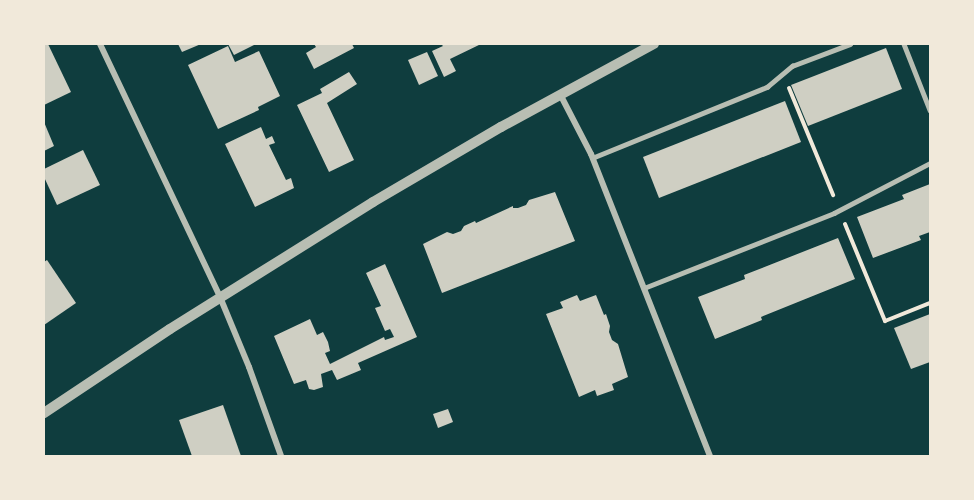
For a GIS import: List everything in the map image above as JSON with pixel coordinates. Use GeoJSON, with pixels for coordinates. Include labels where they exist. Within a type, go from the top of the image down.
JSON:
{"type":"FeatureCollection","features":[{"type":"Feature","properties":{"kind":"street"},"geometry":{"type":"LineString","coordinates":[[100,44],[219,297],[249,367],[281,456]]}},
{"type":"Feature","properties":{"kind":"street"},"geometry":{"type":"LineString","coordinates":[[44,413],[219,297],[382,197],[560,94],[654,44]]}},
{"type":"Feature","properties":{"kind":"street"},"geometry":{"type":"LineString","coordinates":[[560,94],[592,158],[710,456]]}},
{"type":"Feature","properties":{"kind":"lane"},"geometry":{"type":"LineString","coordinates":[[592,158],[767,87],[792,66],[849,44]]}},
{"type":"Feature","properties":{"kind":"lane"},"geometry":{"type":"LineString","coordinates":[[904,44],[930,110]]}},
{"type":"Feature","properties":{"kind":"lane"},"geometry":{"type":"LineString","coordinates":[[644,288],[834,213],[930,163]]}},
{"type":"Feature","properties":{"kind":"building"},"geometry":{"type":"Polygon","coordinates":[[[44,44],[48,44],[71,92],[44,105],[44,44]]]}},
{"type":"Feature","properties":{"kind":"building"},"geometry":{"type":"Polygon","coordinates":[[[178,44],[201,44],[182,52],[178,44]]]}},
{"type":"Feature","properties":{"kind":"building"},"geometry":{"type":"Polygon","coordinates":[[[228,44],[256,44],[234,55],[228,44]]]}},
{"type":"Feature","properties":{"kind":"building"},"geometry":{"type":"Polygon","coordinates":[[[314,44],[352,44],[354,48],[314,69],[306,53],[316,47],[314,44]]]}},
{"type":"Feature","properties":{"kind":"building"},"geometry":{"type":"Polygon","coordinates":[[[441,44],[481,44],[450,59],[456,71],[444,77],[432,51],[443,46],[441,44]]]}},
{"type":"Feature","properties":{"kind":"building"},"geometry":{"type":"Polygon","coordinates":[[[228,46],[235,62],[259,51],[280,96],[258,107],[259,110],[218,129],[188,65],[228,46]]]}},
{"type":"Feature","properties":{"kind":"building"},"geometry":{"type":"Polygon","coordinates":[[[886,48],[902,89],[808,126],[791,85],[886,48]]]}},
{"type":"Feature","properties":{"kind":"building"},"geometry":{"type":"Polygon","coordinates":[[[427,52],[438,76],[419,85],[408,60],[427,52]]]}},
{"type":"Feature","properties":{"kind":"building"},"geometry":{"type":"Polygon","coordinates":[[[349,72],[357,84],[327,103],[354,160],[329,172],[297,105],[322,93],[320,89],[349,72]]]}},
{"type":"Feature","properties":{"kind":"building"},"geometry":{"type":"Polygon","coordinates":[[[785,101],[801,142],[659,198],[643,157],[785,101]]]}},
{"type":"Feature","properties":{"kind":"building"},"geometry":{"type":"Polygon","coordinates":[[[44,122],[54,146],[44,151],[44,122]]]}},
{"type":"Feature","properties":{"kind":"building"},"geometry":{"type":"Polygon","coordinates":[[[261,127],[266,139],[272,136],[275,143],[269,145],[286,180],[291,178],[294,188],[255,207],[225,144],[261,127]]]}},
{"type":"Feature","properties":{"kind":"building"},"geometry":{"type":"Polygon","coordinates":[[[83,150],[100,185],[57,205],[44,177],[44,169],[83,150]]]}},
{"type":"Feature","properties":{"kind":"building"},"geometry":{"type":"Polygon","coordinates":[[[930,184],[930,232],[919,236],[921,240],[873,258],[857,217],[904,199],[902,195],[930,184]]]}},
{"type":"Feature","properties":{"kind":"building"},"geometry":{"type":"Polygon","coordinates":[[[555,192],[575,241],[442,293],[423,244],[447,232],[453,234],[461,231],[464,226],[513,206],[513,208],[518,208],[526,205],[529,200],[555,192]]]}},
{"type":"Feature","properties":{"kind":"building"},"geometry":{"type":"Polygon","coordinates":[[[838,238],[855,279],[761,317],[762,320],[715,339],[698,297],[745,279],[744,275],[838,238]]]}},
{"type":"Feature","properties":{"kind":"building"},"geometry":{"type":"Polygon","coordinates":[[[47,260],[76,303],[44,325],[44,262],[47,260]]]}},
{"type":"Feature","properties":{"kind":"building"},"geometry":{"type":"Polygon","coordinates":[[[385,264],[417,337],[358,363],[361,370],[337,380],[332,370],[321,374],[323,387],[309,389],[306,380],[294,384],[274,336],[310,319],[317,335],[323,332],[328,342],[330,351],[325,353],[330,364],[384,337],[385,340],[394,337],[390,329],[385,331],[375,308],[381,306],[366,273],[385,264]]]}},
{"type":"Feature","properties":{"kind":"building"},"geometry":{"type":"Polygon","coordinates":[[[577,295],[580,301],[596,295],[604,315],[606,314],[612,340],[618,344],[628,377],[612,384],[614,390],[597,396],[595,390],[579,397],[546,314],[563,308],[560,302],[577,295]]]}},
{"type":"Feature","properties":{"kind":"building"},"geometry":{"type":"Polygon","coordinates":[[[930,314],[930,362],[911,369],[894,328],[930,314]]]}},
{"type":"Feature","properties":{"kind":"building"},"geometry":{"type":"Polygon","coordinates":[[[223,405],[241,456],[192,456],[179,420],[223,405]]]}},
{"type":"Feature","properties":{"kind":"building"},"geometry":{"type":"Polygon","coordinates":[[[448,409],[453,422],[438,428],[433,414],[448,409]]]}}]}
